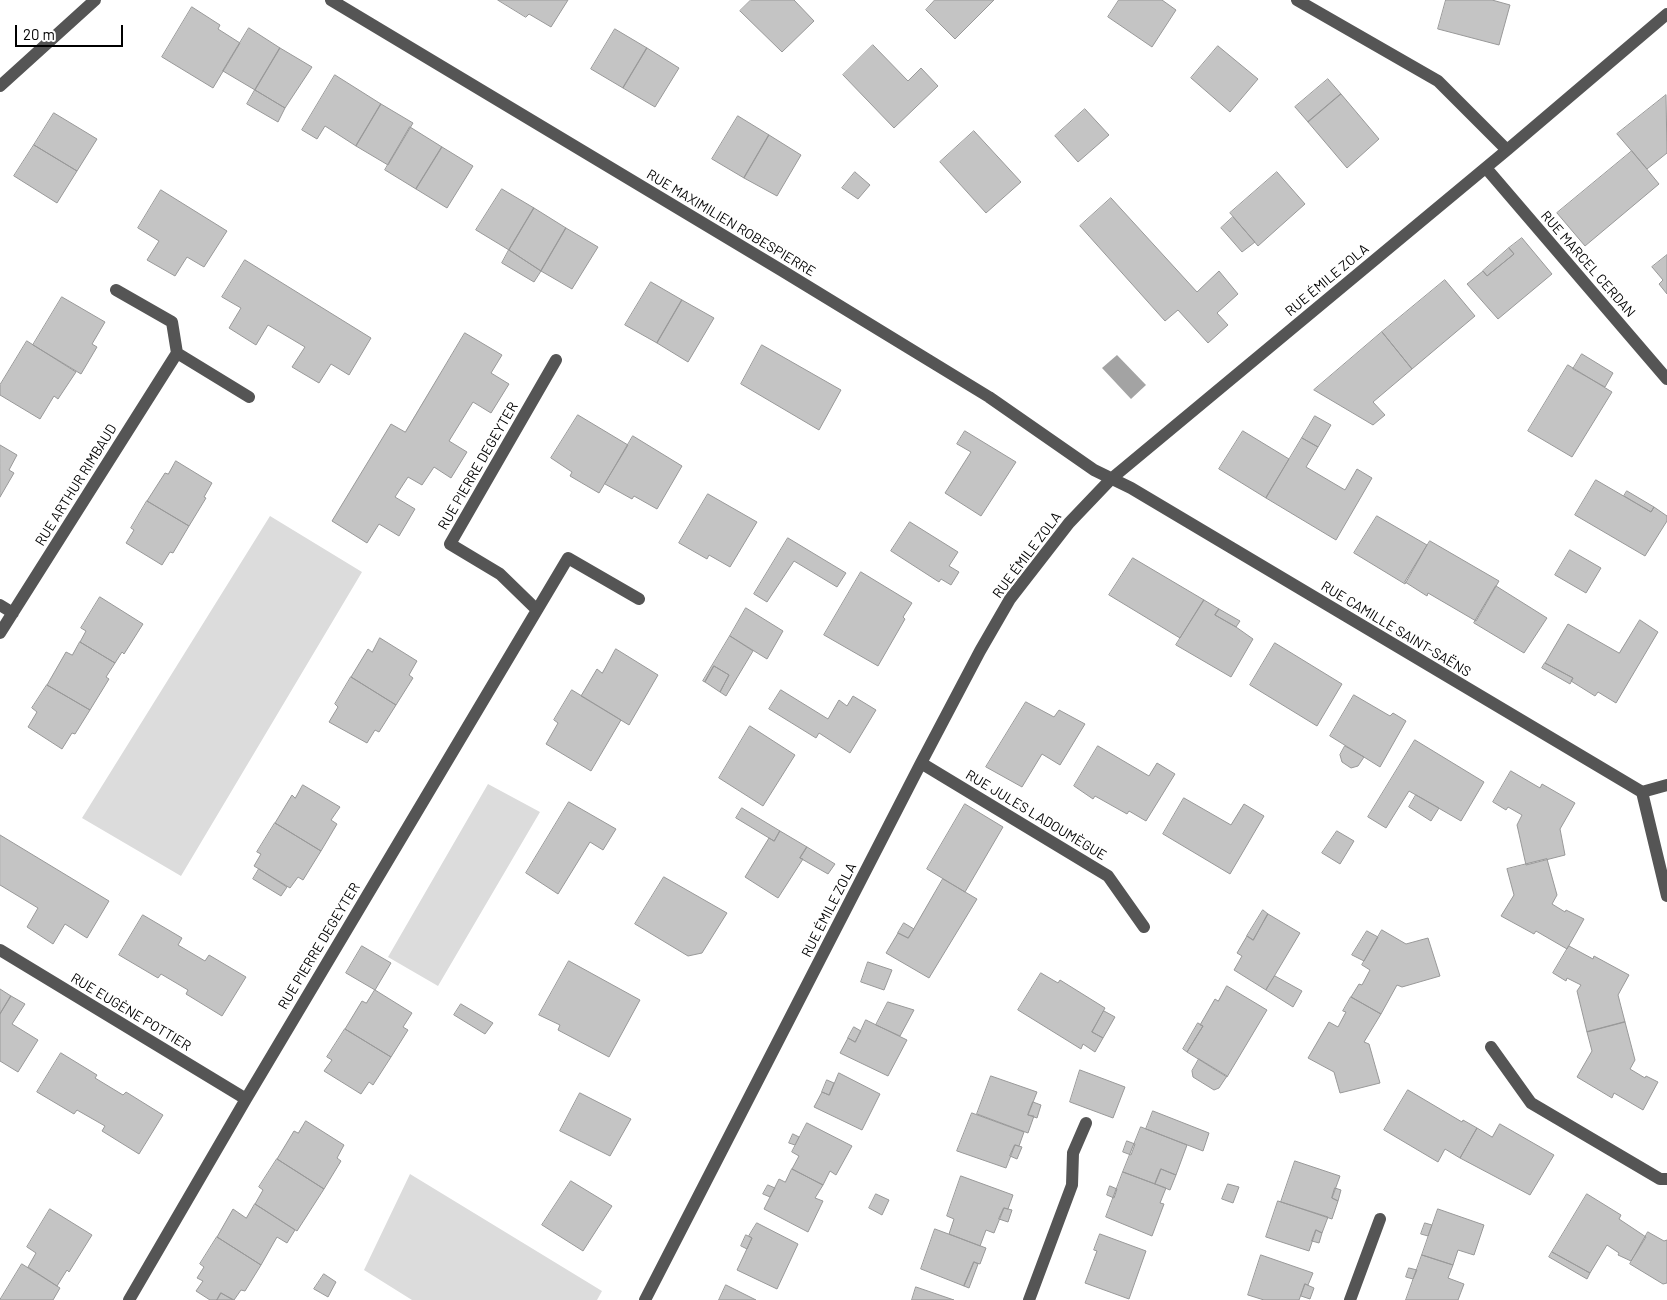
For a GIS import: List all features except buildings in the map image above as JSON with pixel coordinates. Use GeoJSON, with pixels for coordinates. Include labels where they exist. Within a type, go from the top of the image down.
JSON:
{"type":"FeatureCollection","features":[{"type":"Feature","properties":{"kind":"street"},"geometry":{"type":"LineString","coordinates":[[0,86],[95,0]]}},
{"type":"Feature","properties":{"kind":"street","name":"RUE MAXIMILIEN ROBESPIERRE"},"geometry":{"type":"LineString","coordinates":[[331,0],[806,285],[988,397],[1076,459],[1111,479]]}},
{"type":"Feature","properties":{"kind":"street"},"geometry":{"type":"LineString","coordinates":[[1297,0],[1438,81],[1507,150]]}},
{"type":"Feature","properties":{"kind":"street","name":"RUE ÉMILE ZOLA"},"geometry":{"type":"LineString","coordinates":[[645,1300],[980,651],[1010,600],[1069,523],[1111,479],[1486,168],[1667,14]]}},
{"type":"Feature","properties":{"kind":"street","name":"RUE MARCEL CERDAN"},"geometry":{"type":"LineString","coordinates":[[1486,168],[1667,380]]}},
{"type":"Feature","properties":{"kind":"street"},"geometry":{"type":"LineString","coordinates":[[116,290],[172,322],[177,353],[249,397]]}},
{"type":"Feature","properties":{"kind":"street","name":"RUE ARTHUR RIMBAUD"},"geometry":{"type":"LineString","coordinates":[[0,633],[177,353]]}},
{"type":"Feature","properties":{"kind":"street","name":"RUE PIERRE DEGEYTER"},"geometry":{"type":"LineString","coordinates":[[537,610],[500,574],[450,544],[556,360]]}},
{"type":"Feature","properties":{"kind":"street","name":"RUE CAMILLE SAINT-SAËNS"},"geometry":{"type":"LineString","coordinates":[[1111,479],[1130,488],[1642,792]]}},
{"type":"Feature","properties":{"kind":"street","name":"RUE PIERRE DEGEYTER"},"geometry":{"type":"LineString","coordinates":[[129,1300],[246,1099],[568,558],[639,599]]}},
{"type":"Feature","properties":{"kind":"street"},"geometry":{"type":"LineString","coordinates":[[0,605],[13,613]]}},
{"type":"Feature","properties":{"kind":"street","name":"RUE JULES LADOUMÈGUE"},"geometry":{"type":"LineString","coordinates":[[921,763],[1108,876],[1144,928]]}},
{"type":"Feature","properties":{"kind":"street"},"geometry":{"type":"LineString","coordinates":[[1667,786],[1642,792],[1667,896]]}},
{"type":"Feature","properties":{"kind":"street","name":"RUE EUGÈNE POTTIER"},"geometry":{"type":"LineString","coordinates":[[0,950],[246,1099]]}},
{"type":"Feature","properties":{"kind":"street"},"geometry":{"type":"LineString","coordinates":[[1491,1047],[1531,1103],[1660,1179],[1667,1179]]}},
{"type":"Feature","properties":{"kind":"street"},"geometry":{"type":"LineString","coordinates":[[1029,1300],[1072,1185],[1073,1154],[1086,1123]]}},
{"type":"Feature","properties":{"kind":"street"},"geometry":{"type":"LineString","coordinates":[[1350,1300],[1380,1220]]}},
{"type":"Feature","properties":{"kind":"shaded area"},"geometry":{"type":"Polygon","coordinates":[[[1117,355],[1146,385],[1131,399],[1102,368],[1117,355]]]}},
{"type":"Feature","properties":{"kind":"shaded area"},"geometry":{"type":"Polygon","coordinates":[[[270,516],[362,572],[181,876],[82,818],[270,516]]]}},
{"type":"Feature","properties":{"kind":"shaded area"},"geometry":{"type":"Polygon","coordinates":[[[488,784],[540,812],[438,986],[388,957],[488,784]]]}},
{"type":"Feature","properties":{"kind":"shaded area"},"geometry":{"type":"Polygon","coordinates":[[[410,1174],[602,1291],[597,1300],[412,1300],[364,1270],[410,1174]]]}}]}
